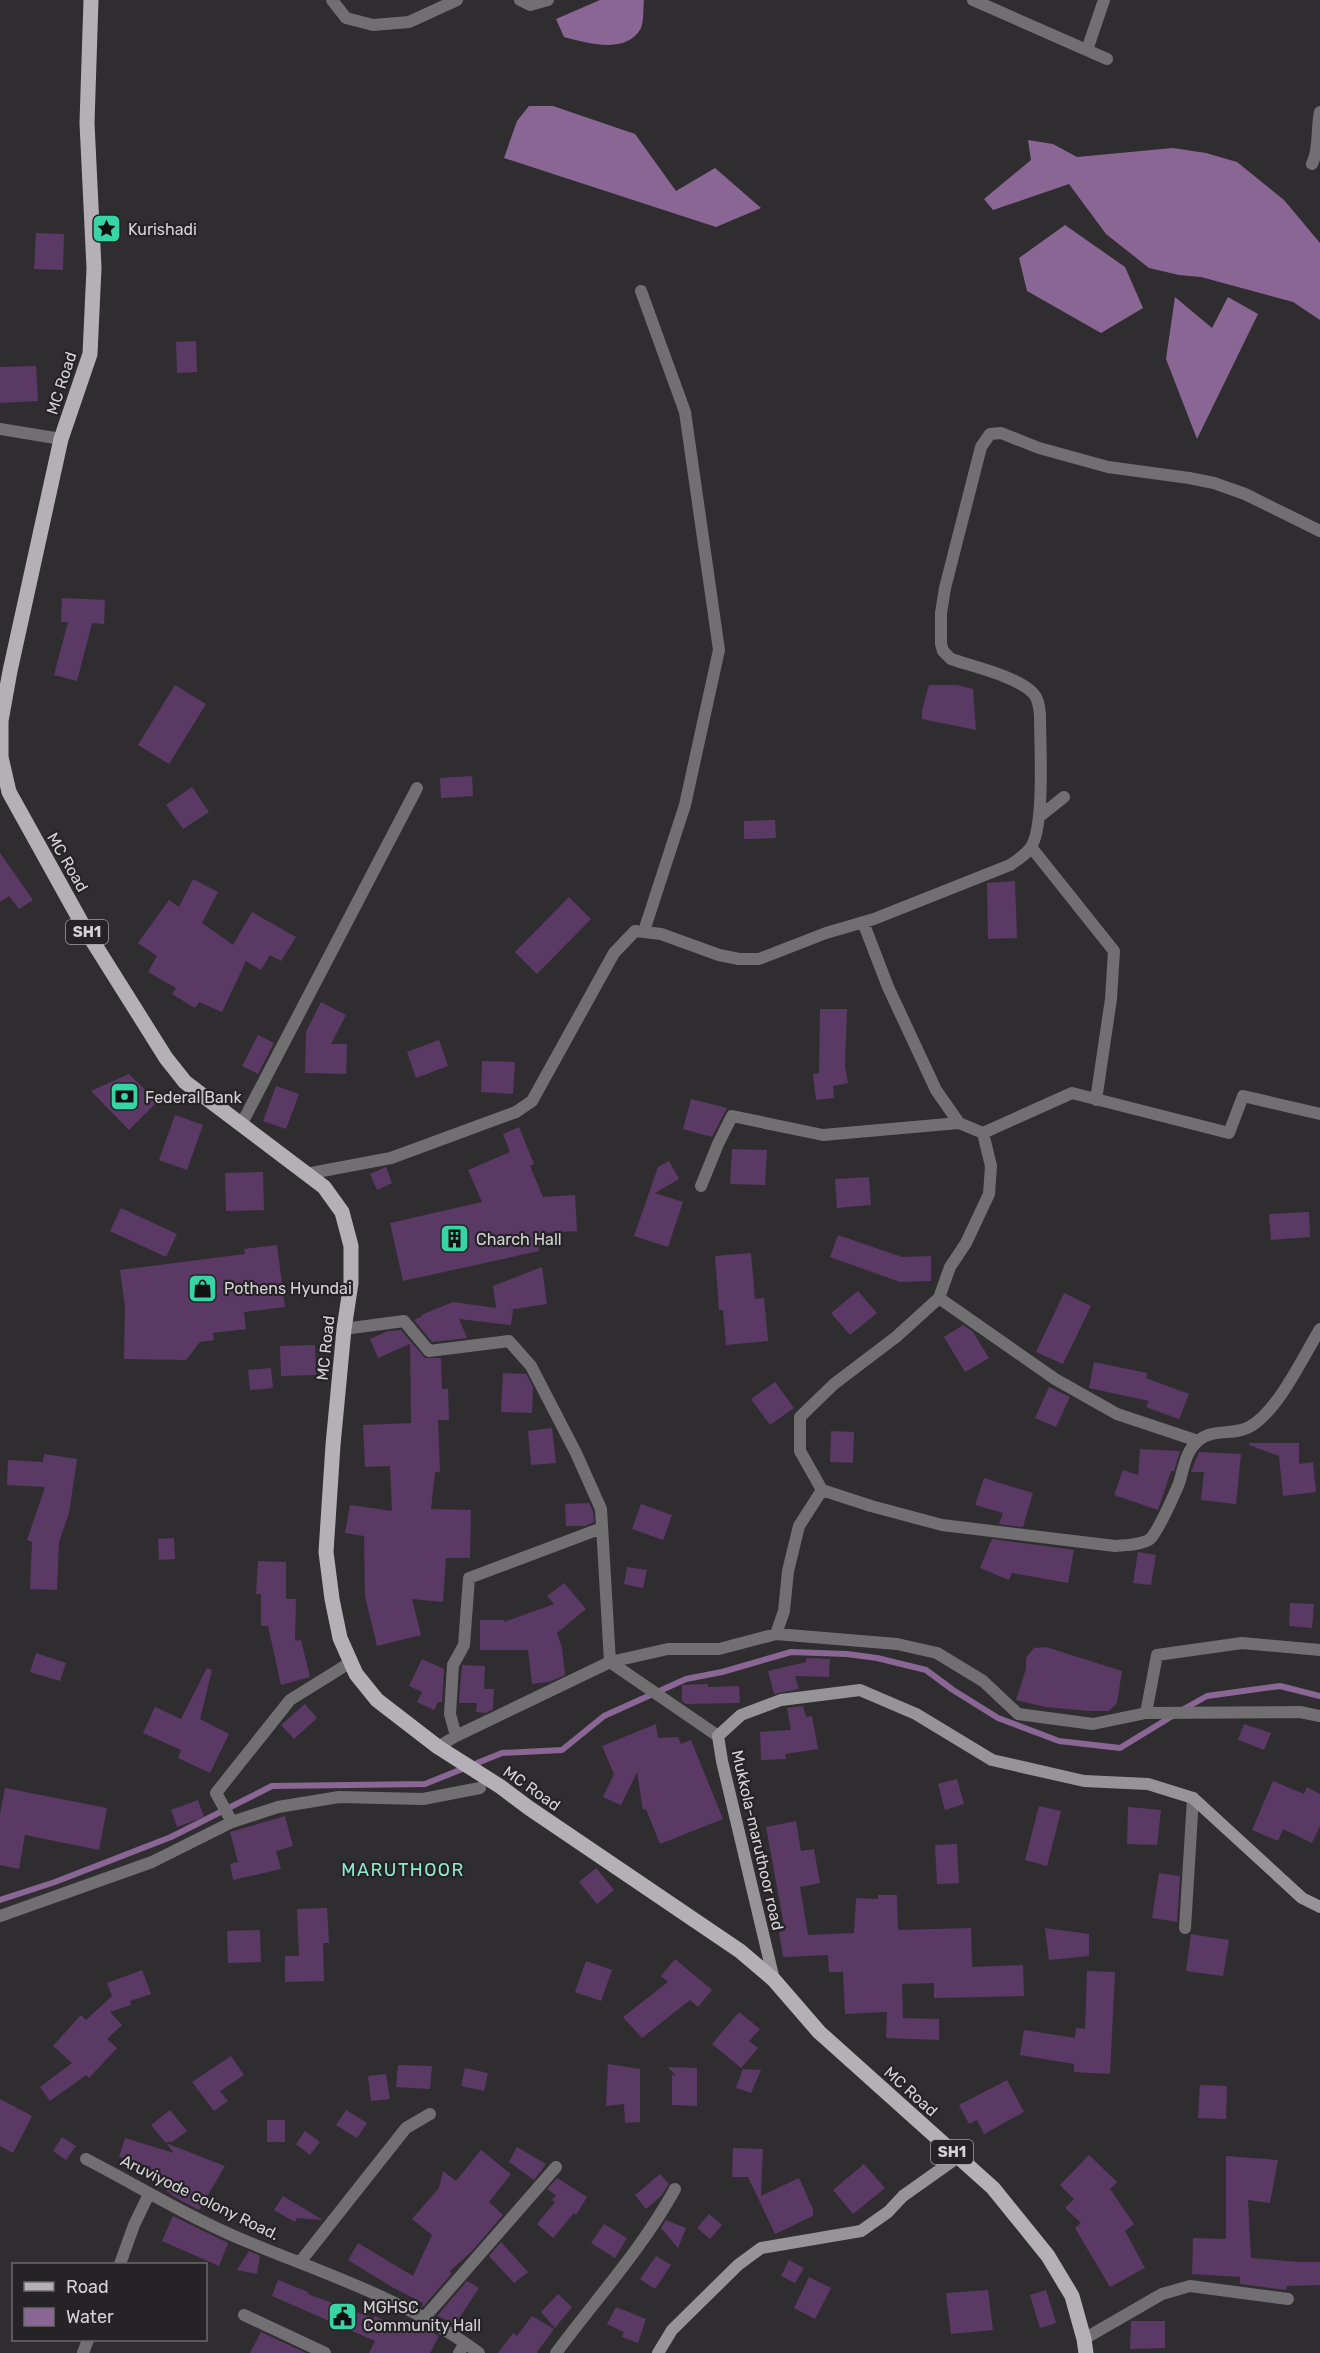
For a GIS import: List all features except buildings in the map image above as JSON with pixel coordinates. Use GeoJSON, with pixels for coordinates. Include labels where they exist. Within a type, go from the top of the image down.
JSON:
{"type":"FeatureCollection","features":[{"type":"Feature","properties":{"kind":"main road","name":"MC Road"},"geometry":{"type":"LineString","coordinates":[[91,0],[87,123],[94,268],[90,354],[61,439],[1,721],[1,757],[9,792],[85,929],[166,1059],[185,1082],[324,1187],[342,1212],[351,1246],[351,1283],[344,1329],[333,1445],[326,1552],[340,1638],[356,1674],[377,1700],[438,1748],[501,1787],[529,1809],[740,1951],[774,1980],[819,2032],[993,2188],[1048,2256],[1072,2296],[1085,2346]]}},
{"type":"Feature","properties":{"kind":"street"},"geometry":{"type":"LineString","coordinates":[[332,0],[346,18],[373,25],[409,22],[457,0]]}},
{"type":"Feature","properties":{"kind":"street"},"geometry":{"type":"LineString","coordinates":[[520,0],[530,5],[548,0]]}},
{"type":"Feature","properties":{"kind":"street"},"geometry":{"type":"LineString","coordinates":[[973,0],[1107,59]]}},
{"type":"Feature","properties":{"kind":"street"},"geometry":{"type":"LineString","coordinates":[[1087,50],[1104,0]]}},
{"type":"Feature","properties":{"kind":"street"},"geometry":{"type":"LineString","coordinates":[[1312,164],[1316,157],[1319,140],[1320,112]]}},
{"type":"Feature","properties":{"kind":"street"},"geometry":{"type":"LineString","coordinates":[[641,291],[685,412],[719,650],[685,805],[644,931]]}},
{"type":"Feature","properties":{"kind":"street"},"geometry":{"type":"LineString","coordinates":[[0,429],[61,439]]}},
{"type":"Feature","properties":{"kind":"street"},"geometry":{"type":"LineString","coordinates":[[306,1174],[391,1158],[516,1112],[532,1101],[614,953],[635,931],[644,931],[679,940],[719,955],[739,959],[759,959],[1010,866],[1024,855],[1031,847],[1040,816],[1038,701],[1034,694],[1010,679],[951,658],[943,651],[940,644],[940,613],[945,588],[981,447],[987,436],[1001,433],[1039,448],[1108,467],[1214,483],[1245,494],[1320,531]]}},
{"type":"Feature","properties":{"kind":"street"},"geometry":{"type":"LineString","coordinates":[[241,1125],[417,788]]}},
{"type":"Feature","properties":{"kind":"street"},"geometry":{"type":"LineString","coordinates":[[1040,816],[1064,797]]}},
{"type":"Feature","properties":{"kind":"street"},"geometry":{"type":"LineString","coordinates":[[1031,847],[1114,951],[1111,999],[1096,1100]]}},
{"type":"Feature","properties":{"kind":"street"},"geometry":{"type":"LineString","coordinates":[[863,922],[888,987],[936,1090],[959,1123]]}},
{"type":"Feature","properties":{"kind":"street"},"geometry":{"type":"LineString","coordinates":[[701,1186],[732,1116],[823,1135],[959,1123],[983,1133],[1072,1094],[1229,1133],[1243,1096],[1320,1114]]}},
{"type":"Feature","properties":{"kind":"street"},"geometry":{"type":"LineString","coordinates":[[983,1133],[991,1166],[990,1194],[966,1243],[950,1268],[939,1298],[896,1338],[834,1384],[800,1417],[800,1451],[822,1490],[942,1525],[1115,1546],[1150,1540],[1178,1484],[1182,1467],[1198,1441],[1208,1435],[1251,1427],[1276,1402],[1320,1329]]}},
{"type":"Feature","properties":{"kind":"street"},"geometry":{"type":"LineString","coordinates":[[939,1298],[1055,1379],[1117,1414],[1198,1441]]}},
{"type":"Feature","properties":{"kind":"street"},"geometry":{"type":"LineString","coordinates":[[344,1329],[404,1321],[429,1351],[509,1341],[531,1366],[576,1453],[601,1509],[610,1662]]}},
{"type":"Feature","properties":{"kind":"street"},"geometry":{"type":"LineString","coordinates":[[776,1634],[784,1611],[788,1571],[799,1526],[822,1490]]}},
{"type":"Feature","properties":{"kind":"street"},"geometry":{"type":"LineString","coordinates":[[456,1736],[450,1714],[453,1665],[464,1645],[469,1578],[602,1528]]}},
{"type":"Feature","properties":{"kind":"street"},"geometry":{"type":"LineString","coordinates":[[438,1748],[456,1736],[610,1662],[668,1649],[719,1649],[776,1634],[897,1644],[937,1653],[983,1681],[1018,1714],[1093,1724],[1146,1713],[1300,1712],[1320,1716]]}},
{"type":"Feature","properties":{"kind":"street"},"geometry":{"type":"LineString","coordinates":[[1146,1713],[1158,1655],[1242,1643],[1320,1650]]}},
{"type":"Feature","properties":{"kind":"street"},"geometry":{"type":"LineString","coordinates":[[232,1822],[216,1793],[290,1700],[351,1662]]}},
{"type":"Feature","properties":{"kind":"street"},"geometry":{"type":"LineString","coordinates":[[610,1662],[718,1736]]}},
{"type":"Feature","properties":{"kind":"street","name":"Mukkola-maruthoor road"},"geometry":{"type":"LineString","coordinates":[[774,1980],[718,1736],[741,1715],[781,1700],[860,1690],[916,1714],[992,1760],[1084,1781],[1148,1784],[1193,1798],[1302,1898],[1320,1907]]}},
{"type":"Feature","properties":{"kind":"street"},"geometry":{"type":"LineString","coordinates":[[0,1916],[152,1862],[232,1822],[278,1807],[339,1797],[423,1799],[480,1788]]}},
{"type":"Feature","properties":{"kind":"street"},"geometry":{"type":"LineString","coordinates":[[1185,1928],[1193,1798]]}},
{"type":"Feature","properties":{"kind":"street"},"geometry":{"type":"LineString","coordinates":[[300,2262],[406,2128],[430,2114]]}},
{"type":"Feature","properties":{"kind":"street"},"geometry":{"type":"LineString","coordinates":[[658,2353],[672,2330],[738,2265],[761,2248],[861,2231],[888,2212],[903,2196],[958,2157]]}},
{"type":"Feature","properties":{"kind":"street","name":"Aruviyode colony Road."},"geometry":{"type":"LineString","coordinates":[[86,2159],[149,2194],[251,2244],[344,2279],[441,2326],[462,2348],[479,2353]]}},
{"type":"Feature","properties":{"kind":"street"},"geometry":{"type":"LineString","coordinates":[[424,2318],[556,2166]]}},
{"type":"Feature","properties":{"kind":"street"},"geometry":{"type":"LineString","coordinates":[[556,2353],[656,2224],[675,2189]]}},
{"type":"Feature","properties":{"kind":"street"},"geometry":{"type":"LineString","coordinates":[[121,2263],[134,2225],[149,2194]]}},
{"type":"Feature","properties":{"kind":"street"},"geometry":{"type":"LineString","coordinates":[[1085,2346],[1162,2294],[1190,2286],[1288,2299]]}},
{"type":"Feature","properties":{"kind":"street"},"geometry":{"type":"LineString","coordinates":[[244,2315],[325,2353]]}},
{"type":"Feature","properties":{"kind":"water"},"geometry":{"type":"Polygon","coordinates":[[[600,0],[644,0],[642,25],[635,36],[626,42],[606,45],[564,37],[556,19],[600,0]]]}},
{"type":"Feature","properties":{"kind":"water"},"geometry":{"type":"Polygon","coordinates":[[[529,106],[553,106],[635,134],[676,191],[715,168],[761,208],[716,227],[504,158],[517,121],[529,106]]]}},
{"type":"Feature","properties":{"kind":"water"},"geometry":{"type":"Polygon","coordinates":[[[1028,140],[1053,144],[1077,157],[1173,148],[1206,153],[1237,162],[1284,200],[1320,243],[1320,320],[1293,302],[1201,277],[1149,268],[1106,234],[1069,184],[993,210],[984,199],[1031,160],[1028,140]]]}},
{"type":"Feature","properties":{"kind":"water"},"geometry":{"type":"Polygon","coordinates":[[[1065,225],[1125,267],[1143,308],[1101,333],[1027,291],[1019,258],[1065,225]]]}},
{"type":"Feature","properties":{"kind":"water"},"geometry":{"type":"Polygon","coordinates":[[[1175,297],[1212,328],[1228,297],[1258,314],[1197,439],[1166,359],[1175,297]]]}},
{"type":"Feature","properties":{"kind":"waterway"},"geometry":{"type":"LineString","coordinates":[[0,1900],[55,1882],[171,1837],[272,1786],[425,1784],[502,1753],[562,1750],[604,1716],[686,1679],[722,1672],[791,1652],[847,1654],[877,1658],[926,1670],[998,1718],[1059,1741],[1120,1748],[1174,1715]]}},
{"type":"Feature","properties":{"kind":"waterway"},"geometry":{"type":"LineString","coordinates":[[1182,1710],[1207,1696],[1280,1686],[1320,1696]]}},
{"type":"Feature","properties":{"kind":"place","name":"Kurishadi"},"geometry":{"type":"Point","coordinates":[107,229]}},
{"type":"Feature","properties":{"kind":"place","name":"Federal Bank"},"geometry":{"type":"Point","coordinates":[124,1097]}},
{"type":"Feature","properties":{"kind":"place","name":"Charch Hall"},"geometry":{"type":"Point","coordinates":[455,1239]}},
{"type":"Feature","properties":{"kind":"place","name":"Pothens Hyundai"},"geometry":{"type":"Point","coordinates":[203,1288]}},
{"type":"Feature","properties":{"kind":"place","name":"MGHSC Community Hall"},"geometry":{"type":"Point","coordinates":[342,2316]}},
{"type":"Feature","properties":{"kind":"district","name":"MARUTHOOR"},"geometry":{"type":"Point","coordinates":[403,1870]}}]}
